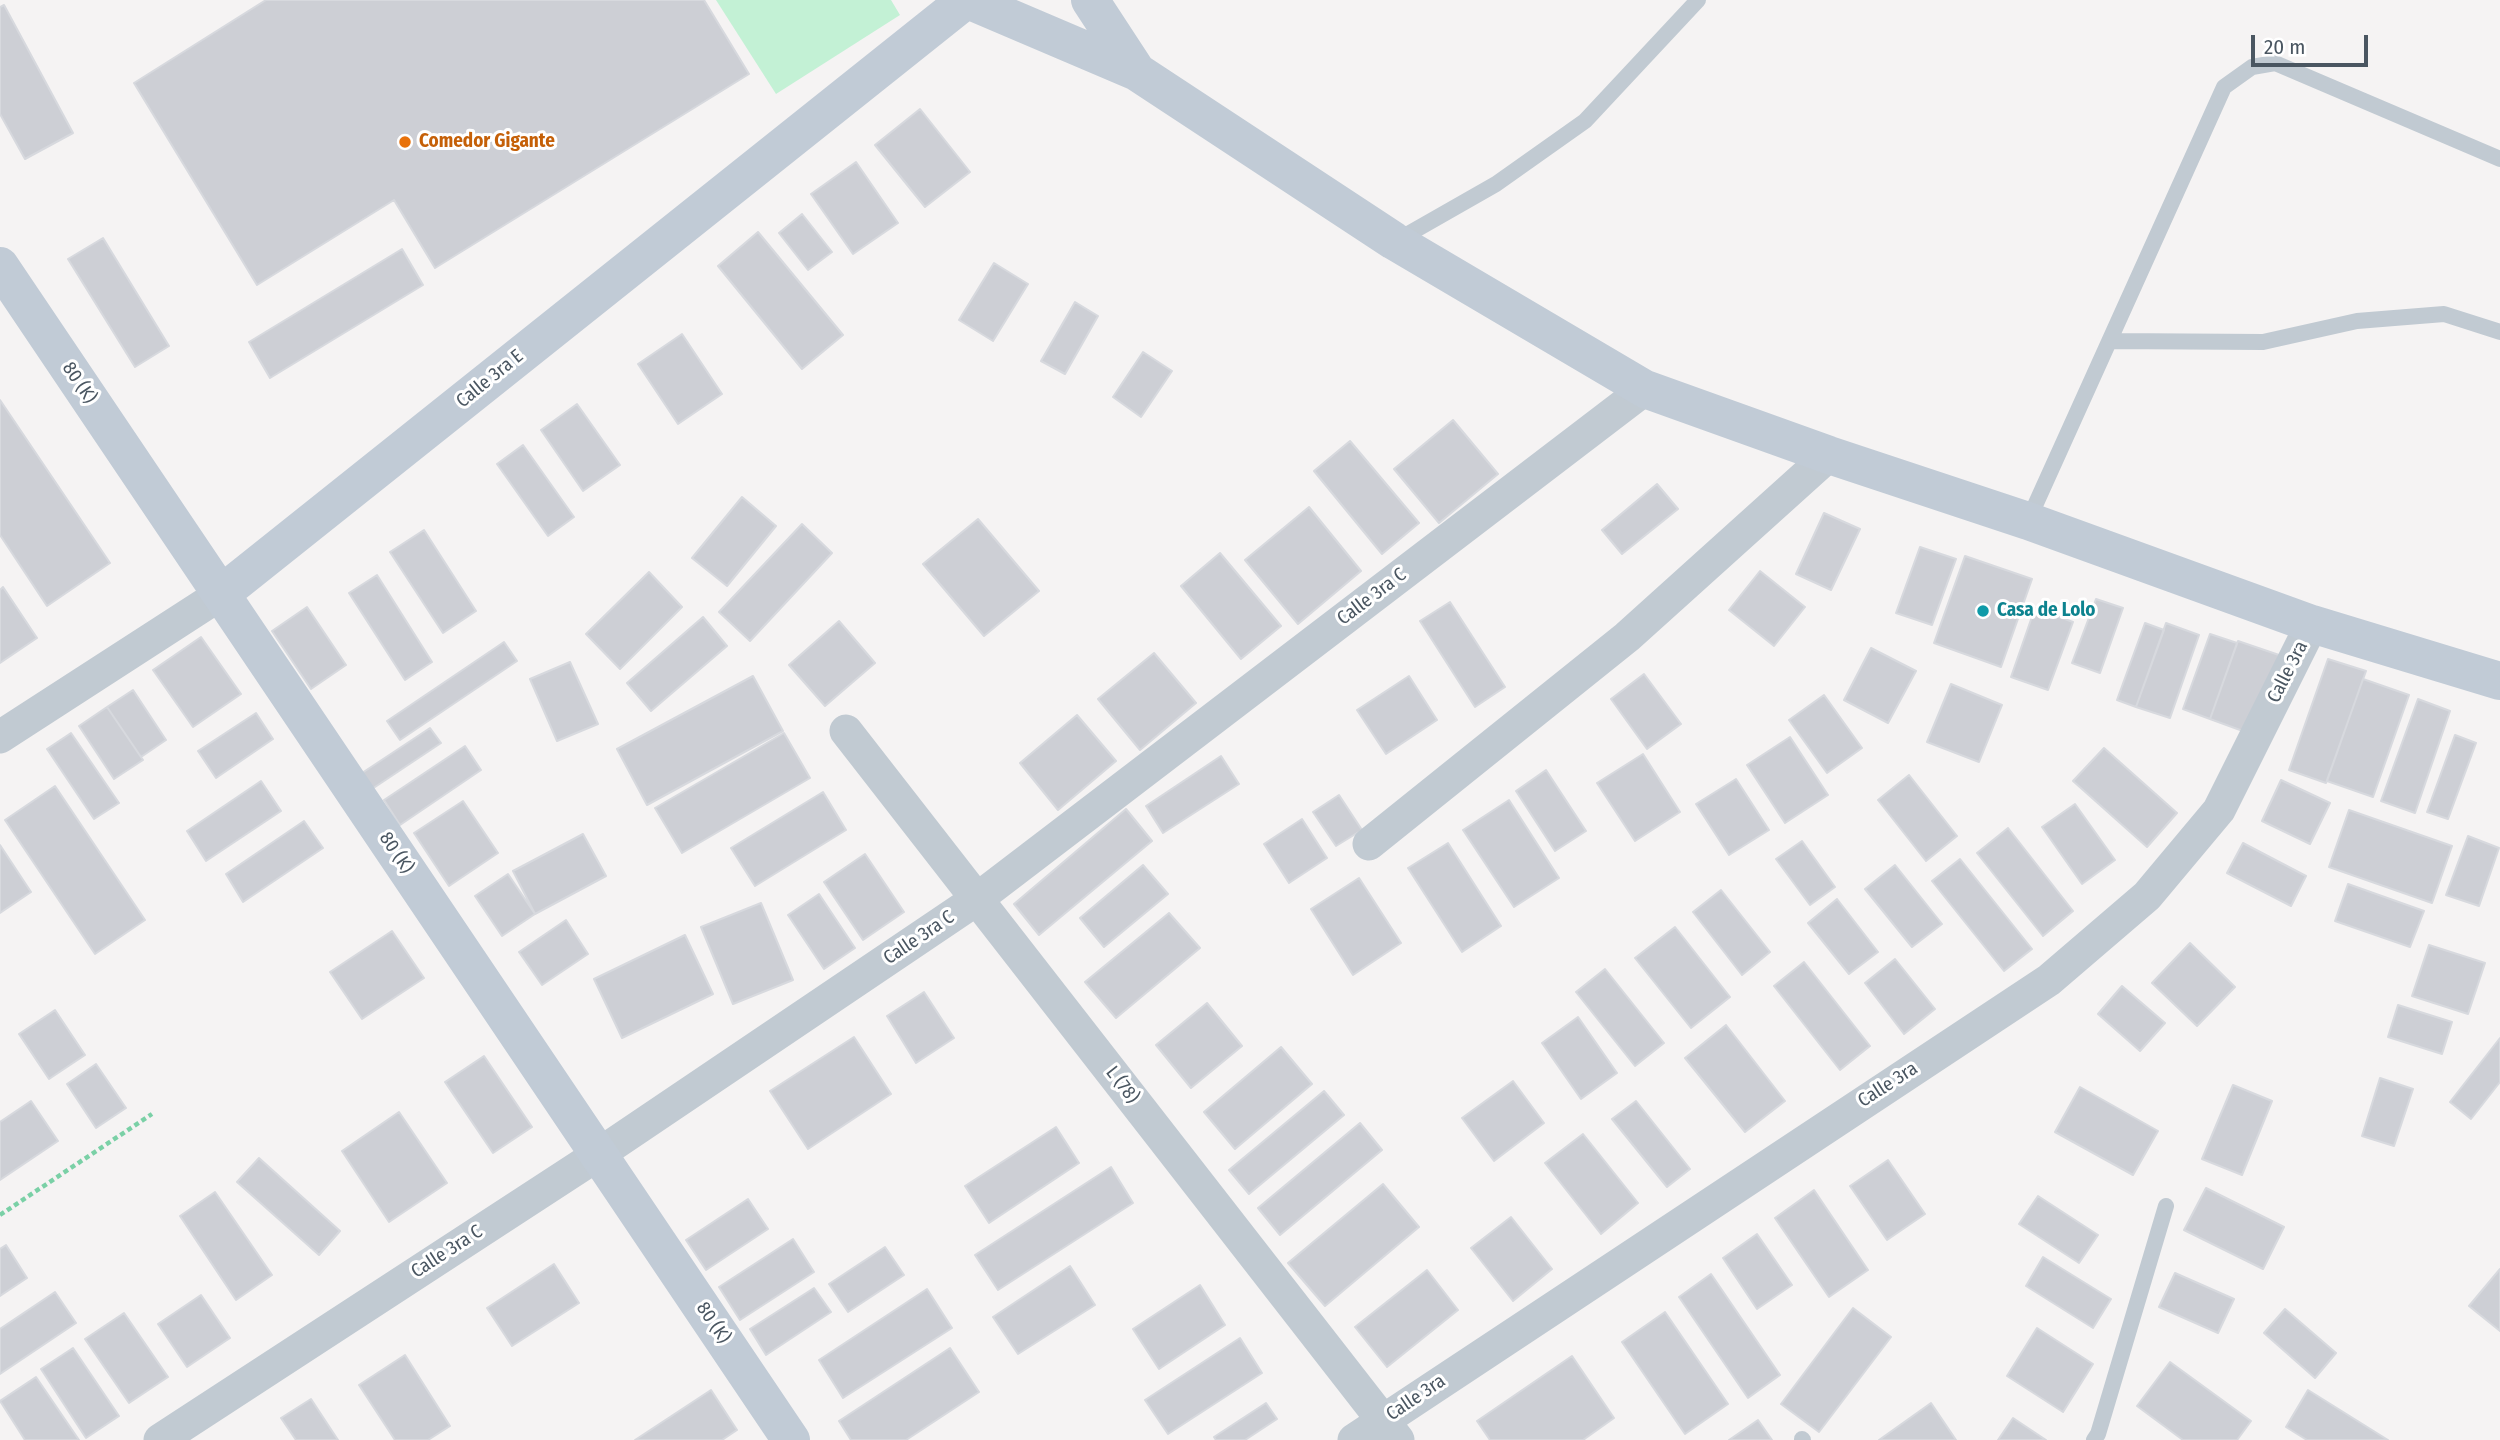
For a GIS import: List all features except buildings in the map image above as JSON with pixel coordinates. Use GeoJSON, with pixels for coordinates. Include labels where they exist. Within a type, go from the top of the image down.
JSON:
{"type":"FeatureCollection","features":[{"type":"Feature","properties":{"kind":"street"},"geometry":{"type":"LineString","coordinates":[[967,0],[1137,72],[1394,241],[1645,389],[1829,455],[2028,521],[2312,624],[2500,681]]}},
{"type":"Feature","properties":{"kind":"street","name":"Calle 3ra E"},"geometry":{"type":"LineString","coordinates":[[0,737],[221,594],[967,0]]}},
{"type":"Feature","properties":{"kind":"street"},"geometry":{"type":"LineString","coordinates":[[1090,0],[1137,72]]}},
{"type":"Feature","properties":{"kind":"street","name":"80 (K)"},"geometry":{"type":"LineString","coordinates":[[0,266],[791,1440]]}},
{"type":"Feature","properties":{"kind":"street","name":"Calle 3ra C"},"geometry":{"type":"LineString","coordinates":[[160,1440],[599,1154],[977,899],[1645,389]]}},
{"type":"Feature","properties":{"kind":"street"},"geometry":{"type":"LineString","coordinates":[[1369,845],[1628,637],[1829,455]]}},
{"type":"Feature","properties":{"kind":"street","name":"Calle 3ra"},"geometry":{"type":"LineString","coordinates":[[1354,1440],[1390,1430],[2049,979],[2147,896],[2219,810],[2312,624]]}},
{"type":"Feature","properties":{"kind":"street","name":"L (78)"},"geometry":{"type":"LineString","coordinates":[[846,731],[1390,1430]]}},
{"type":"Feature","properties":{"kind":"lane"},"geometry":{"type":"LineString","coordinates":[[1394,241],[1496,184],[1585,121],[1698,0]]}},
{"type":"Feature","properties":{"kind":"lane"},"geometry":{"type":"LineString","coordinates":[[2028,521],[2224,88],[2252,67],[2275,63],[2500,159]]}},
{"type":"Feature","properties":{"kind":"lane"},"geometry":{"type":"LineString","coordinates":[[2110,341],[2263,342],[2357,321],[2444,314],[2500,332]]}},
{"type":"Feature","properties":{"kind":"lane"},"geometry":{"type":"LineString","coordinates":[[2094,1440],[2166,1206]]}},
{"type":"Feature","properties":{"kind":"path"},"geometry":{"type":"LineString","coordinates":[[0,1215],[152,1114]]}},
{"type":"Feature","properties":{"kind":"green space"},"geometry":{"type":"Polygon","coordinates":[[[716,0],[891,0],[900,15],[776,94],[716,0]]]}},
{"type":"Feature","properties":{"kind":"place","name":"Comedor Gigante"},"geometry":{"type":"Point","coordinates":[405,142]}},
{"type":"Feature","properties":{"kind":"place","name":"Casa de Lolo"},"geometry":{"type":"Point","coordinates":[1983,611]}}]}
